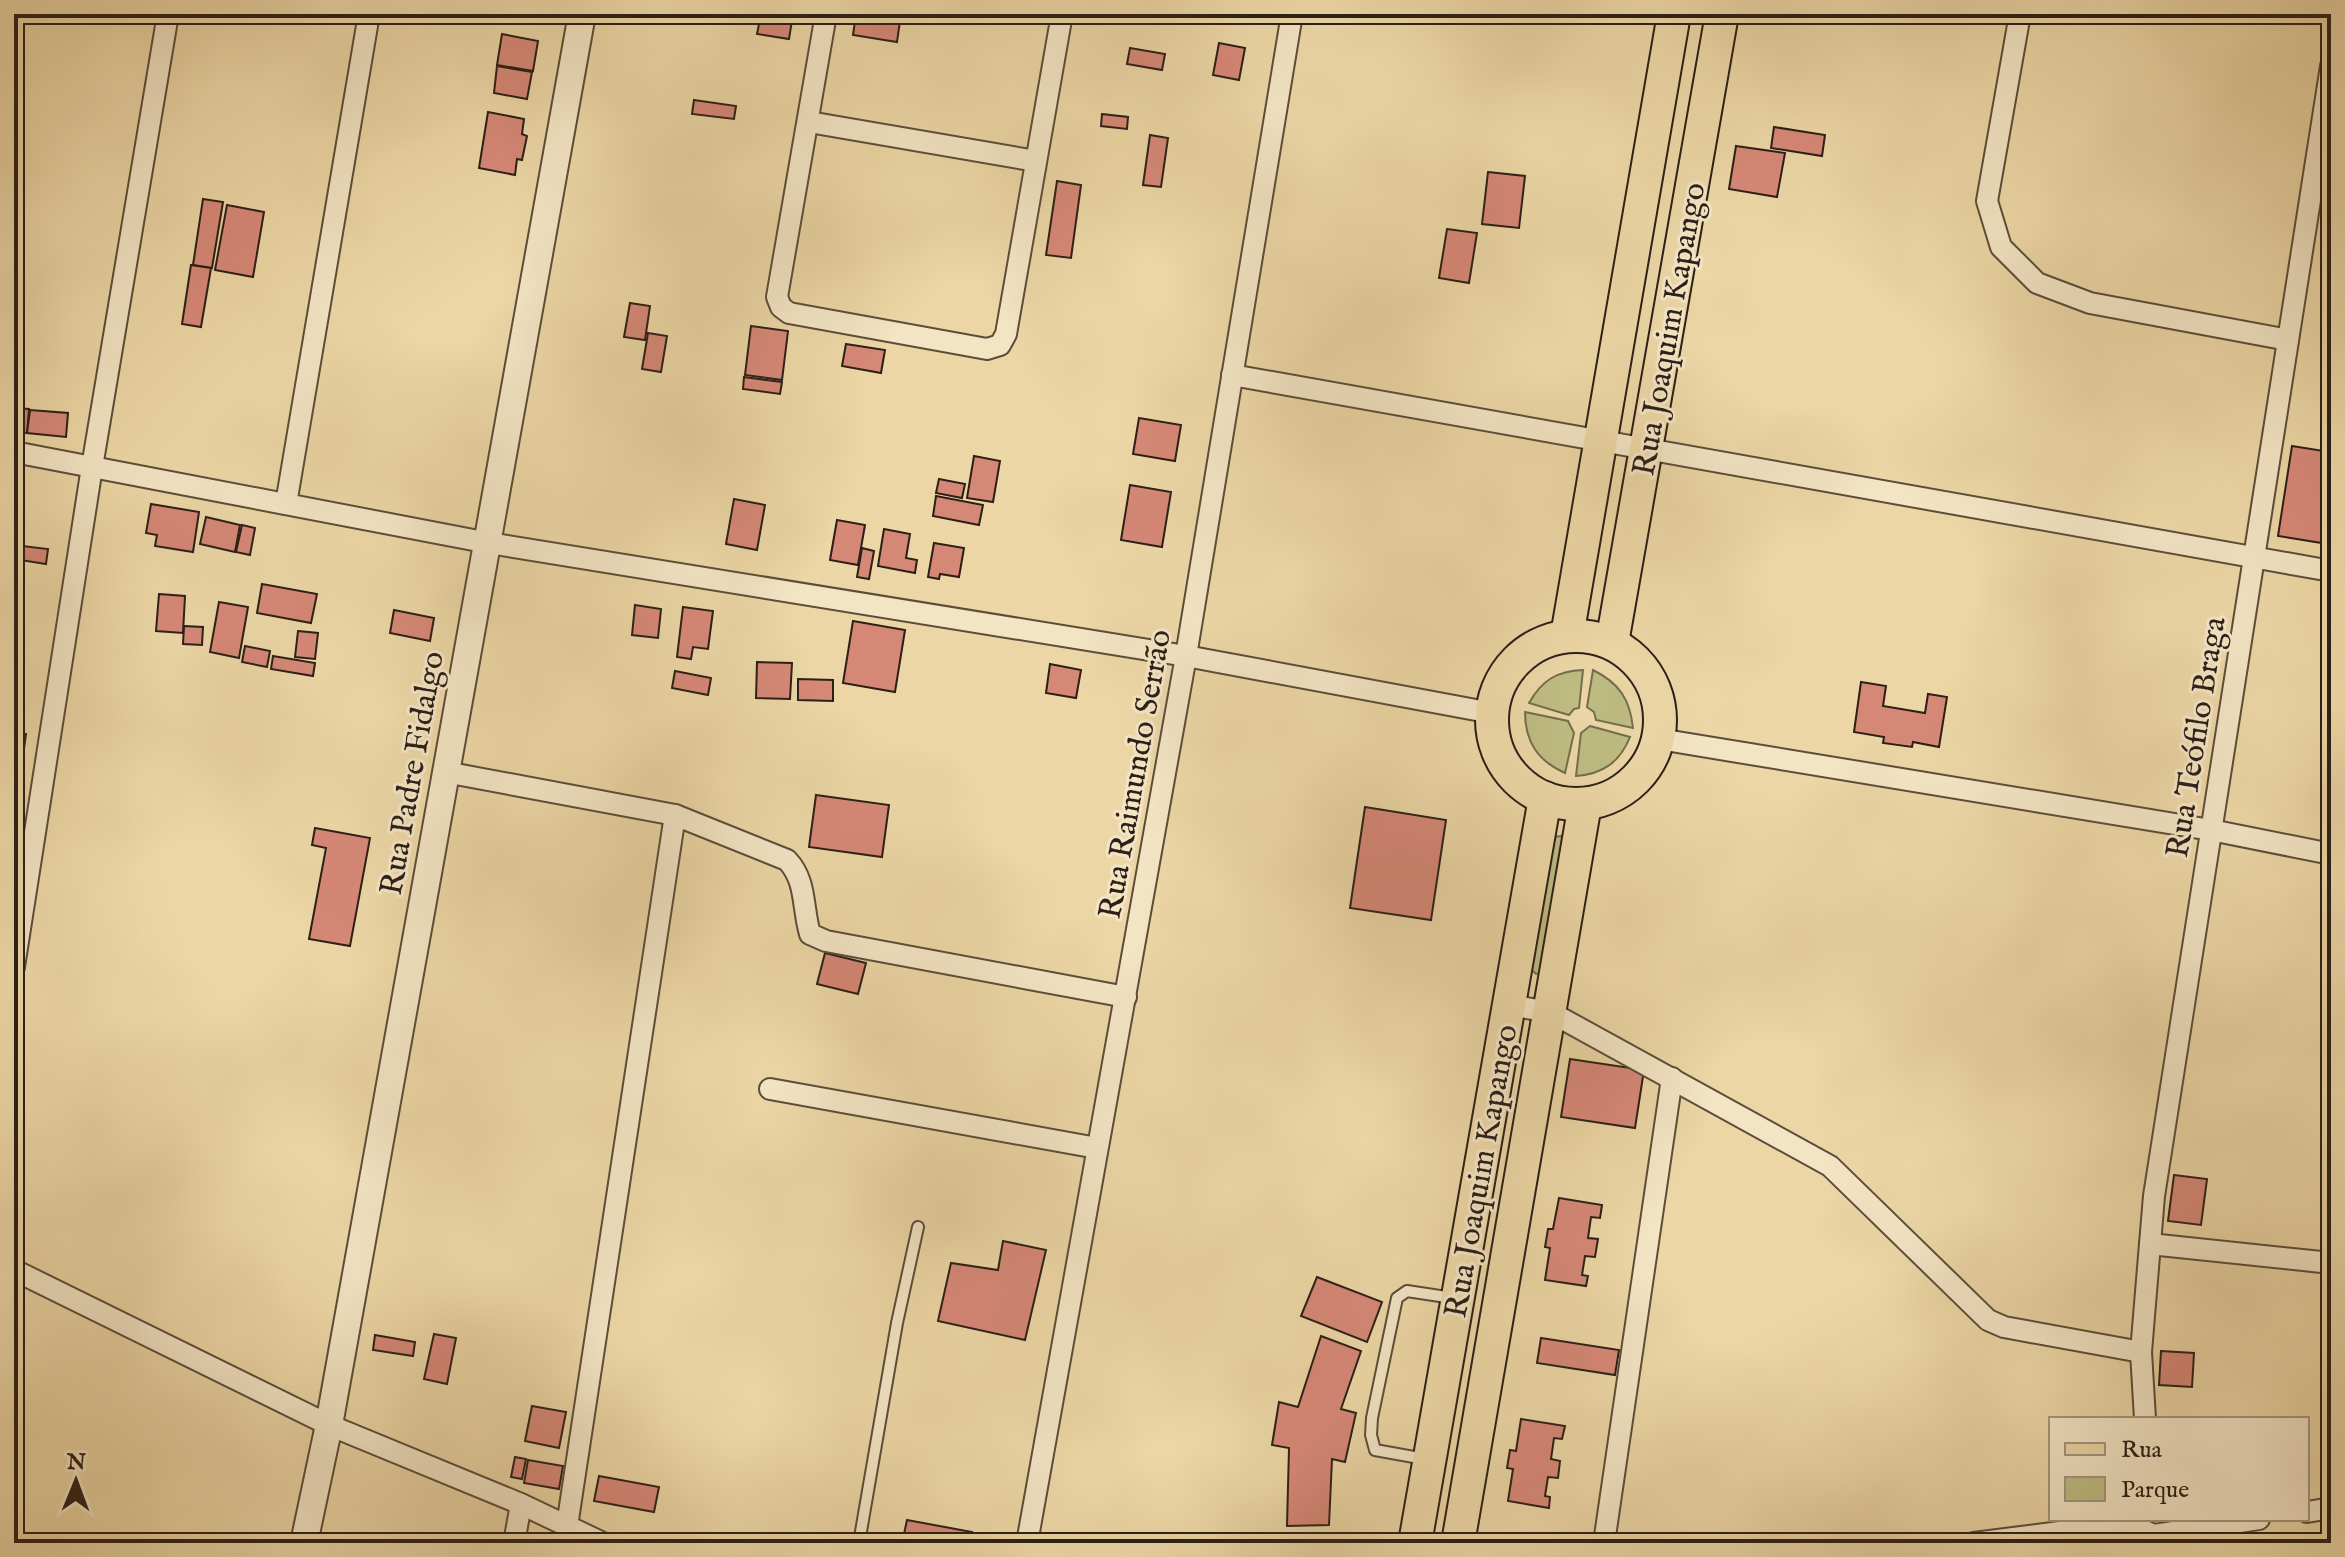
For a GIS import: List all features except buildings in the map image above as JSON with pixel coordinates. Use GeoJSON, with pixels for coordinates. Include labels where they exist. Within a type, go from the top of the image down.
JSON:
{"type":"FeatureCollection","features":[{"type":"Feature","properties":{"kind":"main road","name":"Rua Joaquim Kapango"},"geometry":{"type":"LineString","coordinates":[[1567,636],[1674,14]]}},
{"type":"Feature","properties":{"kind":"main road","name":"Rua Joaquim Kapango"},"geometry":{"type":"LineString","coordinates":[[1612,643],[1722,14]]}},
{"type":"Feature","properties":{"kind":"main road"},"geometry":{"type":"LineString","coordinates":[[1649,155],[1697,164]]}},
{"type":"Feature","properties":{"kind":"main road"},"geometry":{"type":"LineString","coordinates":[[1567,636],[1590,637],[1612,643],[1635,659],[1652,683],[1661,710],[1659,739],[1649,763],[1632,783],[1610,797],[1585,804],[1545,798],[1522,784],[1504,764],[1494,740],[1492,713],[1499,685],[1516,661],[1539,644],[1567,636]]}},
{"type":"Feature","properties":{"kind":"main road","name":"Rua Joaquim Kapango"},"geometry":{"type":"LineString","coordinates":[[1415,1543],[1545,798]]}},
{"type":"Feature","properties":{"kind":"main road","name":"Rua Joaquim Kapango"},"geometry":{"type":"LineString","coordinates":[[1458,1543],[1585,804]]}},
{"type":"Feature","properties":{"kind":"main road"},"geometry":{"type":"LineString","coordinates":[[1460,1288],[1502,1286]]}},
{"type":"Feature","properties":{"kind":"street"},"geometry":{"type":"LineString","coordinates":[[14,967],[23,852],[168,14]]}},
{"type":"Feature","properties":{"kind":"street"},"geometry":{"type":"LineString","coordinates":[[286,504],[369,14]]}},
{"type":"Feature","properties":{"kind":"street","name":"Rua Padre Fidalgo"},"geometry":{"type":"LineString","coordinates":[[304,1543],[329,1425],[582,14]]}},
{"type":"Feature","properties":{"kind":"street"},"geometry":{"type":"LineString","coordinates":[[826,14],[777,297],[781,307],[789,313],[987,349],[1000,345],[1006,334],[1062,14]]}},
{"type":"Feature","properties":{"kind":"street","name":"Rua Raimundo Serrão"},"geometry":{"type":"LineString","coordinates":[[1027,1543],[1186,656],[1292,14]]}},
{"type":"Feature","properties":{"kind":"street"},"geometry":{"type":"LineString","coordinates":[[2020,14],[1987,201],[2001,247],[2037,283],[2090,303],[2288,340]]}},
{"type":"Feature","properties":{"kind":"street","name":"Rua Teófilo Braga"},"geometry":{"type":"LineString","coordinates":[[2145,1417],[2141,1352],[2154,1196],[2331,66]]}},
{"type":"Feature","properties":{"kind":"street"},"geometry":{"type":"LineString","coordinates":[[809,122],[1036,161]]}},
{"type":"Feature","properties":{"kind":"street"},"geometry":{"type":"LineString","coordinates":[[1232,375],[2331,571]]}},
{"type":"Feature","properties":{"kind":"street"},"geometry":{"type":"LineString","coordinates":[[14,452],[489,543],[1186,656],[1492,713]]}},
{"type":"Feature","properties":{"kind":"street"},"geometry":{"type":"LineString","coordinates":[[1659,739],[2211,830],[2331,854]]}},
{"type":"Feature","properties":{"kind":"street"},"geometry":{"type":"LineString","coordinates":[[445,772],[675,815],[787,860],[802,882],[805,918],[810,934],[826,941],[1126,997]]}},
{"type":"Feature","properties":{"kind":"street"},"geometry":{"type":"LineString","coordinates":[[567,1526],[675,815]]}},
{"type":"Feature","properties":{"kind":"street"},"geometry":{"type":"LineString","coordinates":[[1509,1005],[1550,1012],[1830,1166],[1988,1320],[2004,1327],[2141,1352]]}},
{"type":"Feature","properties":{"kind":"street"},"geometry":{"type":"LineString","coordinates":[[1604,1543],[1672,1078]]}},
{"type":"Feature","properties":{"kind":"street"},"geometry":{"type":"LineString","coordinates":[[770,1089],[1097,1148]]}},
{"type":"Feature","properties":{"kind":"street"},"geometry":{"type":"LineString","coordinates":[[2150,1244],[2331,1263]]}},
{"type":"Feature","properties":{"kind":"street"},"geometry":{"type":"LineString","coordinates":[[14,1270],[329,1425],[521,1504],[603,1543]]}},
{"type":"Feature","properties":{"kind":"street"},"geometry":{"type":"LineString","coordinates":[[514,1543],[521,1504]]}},
{"type":"Feature","properties":{"kind":"street"},"geometry":{"type":"LineString","coordinates":[[2309,1512],[2331,1508]]}},
{"type":"Feature","properties":{"kind":"street"},"geometry":{"type":"LineString","coordinates":[[1974,1543],[2114,1525],[2133,1526],[2155,1535],[2246,1521]]}},
{"type":"Feature","properties":{"kind":"lane"},"geometry":{"type":"LineString","coordinates":[[859,1543],[897,1323],[918,1227]]}},
{"type":"Feature","properties":{"kind":"lane"},"geometry":{"type":"LineString","coordinates":[[1431,1460],[1375,1450],[1371,1435],[1372,1418],[1397,1298],[1407,1291],[1460,1288]]}},
{"type":"Feature","properties":{"kind":"green space"},"geometry":{"type":"Polygon","coordinates":[[[1583,670],[1579,708],[1569,715],[1529,703],[1539,688],[1551,678],[1565,672],[1583,670]]]}},
{"type":"Feature","properties":{"kind":"green space"},"geometry":{"type":"Polygon","coordinates":[[[1593,670],[1610,680],[1622,693],[1633,728],[1596,720],[1594,712],[1587,707],[1593,670]]]}},
{"type":"Feature","properties":{"kind":"green space"},"geometry":{"type":"Polygon","coordinates":[[[1525,712],[1568,721],[1574,733],[1565,773],[1547,763],[1535,749],[1527,732],[1525,712]]]}},
{"type":"Feature","properties":{"kind":"green space"},"geometry":{"type":"Polygon","coordinates":[[[1590,726],[1630,737],[1616,760],[1594,773],[1576,776],[1581,733],[1590,726]]]}},
{"type":"Feature","properties":{"kind":"green space"},"geometry":{"type":"Polygon","coordinates":[[[1554,837],[1564,839],[1541,973],[1536,974],[1530,968],[1554,837]]]}}]}
